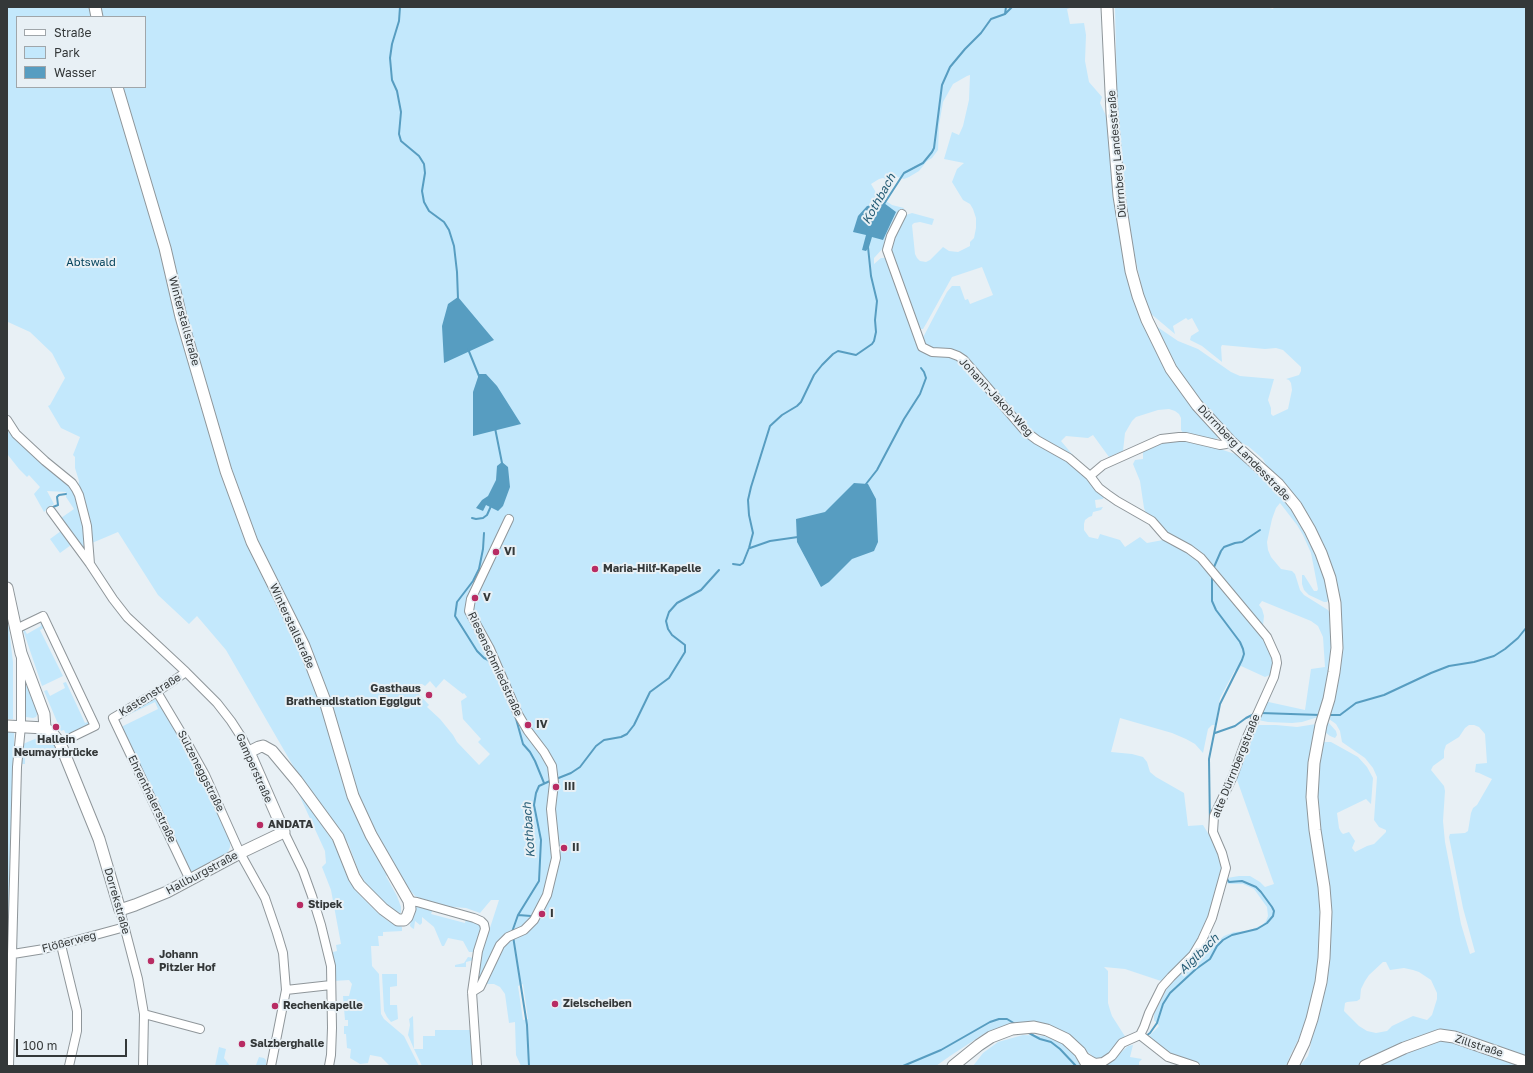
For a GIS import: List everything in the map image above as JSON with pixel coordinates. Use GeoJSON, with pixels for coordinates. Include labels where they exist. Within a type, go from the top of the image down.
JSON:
{"type":"FeatureCollection","features":[{"type":"Feature","properties":{"kind":"street","name":"Dürrnberg Landesstraße"},"geometry":{"type":"LineString","coordinates":[[1107,7],[1112,113],[1119,196],[1125,240],[1138,296],[1147,320],[1171,368],[1197,405],[1230,441],[1287,494],[1310,530],[1321,553],[1330,578],[1337,623],[1337,648],[1329,699],[1321,725],[1314,763],[1312,797],[1326,912],[1324,958],[1321,982],[1312,1020],[1304,1043],[1293,1066]]}},
{"type":"Feature","properties":{"kind":"street","name":"Winterstallstraße"},"geometry":{"type":"LineString","coordinates":[[117,88],[165,248],[181,317],[226,471],[252,542],[304,646],[325,701],[353,796],[371,835],[409,901]]}},
{"type":"Feature","properties":{"kind":"street","name":"Johann-Jakob-Weg"},"geometry":{"type":"LineString","coordinates":[[902,214],[891,236],[887,250],[922,347],[932,352],[950,353],[964,360],[1025,431],[1037,440],[1069,458],[1090,476],[1100,488],[1117,501],[1152,521]]}},
{"type":"Feature","properties":{"kind":"street","name":"Gamperstraße"},"geometry":{"type":"LineString","coordinates":[[7,420],[16,434],[45,461],[72,483],[76,489],[81,501],[87,526],[90,564]]}},
{"type":"Feature","properties":{"kind":"street"},"geometry":{"type":"LineString","coordinates":[[1090,476],[1103,465],[1161,439],[1179,437],[1220,445],[1226,444],[1230,441]]}},
{"type":"Feature","properties":{"kind":"street","name":"Gamperstraße"},"geometry":{"type":"LineString","coordinates":[[51,511],[127,617],[201,686],[231,721],[242,738],[269,802],[303,871],[321,925],[331,966],[332,1028],[329,1066]]}},
{"type":"Feature","properties":{"kind":"street","name":"Riesenschmiedstraße"},"geometry":{"type":"LineString","coordinates":[[472,992],[480,987],[500,945],[512,936],[524,930],[535,918],[547,895],[556,858],[551,809],[554,783],[553,772],[548,759],[518,714],[490,649],[469,611],[471,599],[509,519]]}},
{"type":"Feature","properties":{"kind":"street","name":"alte Dürrnbergstraße"},"geometry":{"type":"LineString","coordinates":[[1142,1036],[1150,1012],[1162,987],[1170,977],[1193,955],[1210,922],[1226,868],[1225,861],[1213,832],[1214,819],[1233,776],[1259,709],[1274,677],[1277,663],[1274,650],[1267,637],[1206,562],[1189,549],[1165,536],[1152,521]]}},
{"type":"Feature","properties":{"kind":"street"},"geometry":{"type":"LineString","coordinates":[[7,588],[21,653],[44,714],[45,728]]}},
{"type":"Feature","properties":{"kind":"street"},"geometry":{"type":"LineString","coordinates":[[8,726],[45,728],[52,733],[60,743],[95,726],[43,616],[16,629]]}},
{"type":"Feature","properties":{"kind":"street"},"geometry":{"type":"LineString","coordinates":[[10,1066],[17,767],[21,726],[21,653]]}},
{"type":"Feature","properties":{"kind":"street","name":"Kastenstraße"},"geometry":{"type":"LineString","coordinates":[[113,718],[157,692],[186,672]]}},
{"type":"Feature","properties":{"kind":"street","name":"Sulzeneggstraße"},"geometry":{"type":"LineString","coordinates":[[157,692],[182,732],[205,775],[240,853],[265,898],[283,953],[286,990],[271,1066]]}},
{"type":"Feature","properties":{"kind":"street","name":"Ehrenthalerstraße"},"geometry":{"type":"LineString","coordinates":[[113,718],[190,880]]}},
{"type":"Feature","properties":{"kind":"street","name":"Dorrekstraße"},"geometry":{"type":"LineString","coordinates":[[60,743],[99,839],[125,927],[138,979],[144,1014],[143,1066]]}},
{"type":"Feature","properties":{"kind":"street"},"geometry":{"type":"LineString","coordinates":[[249,752],[263,746],[272,751],[297,781],[338,837],[356,881],[365,892],[390,915],[401,921],[407,917],[410,909],[409,901],[474,918],[484,924],[485,929],[478,951],[472,992],[477,1066]]}},
{"type":"Feature","properties":{"kind":"street","name":"Hallburgstraße"},"geometry":{"type":"LineString","coordinates":[[120,910],[151,899],[284,832]]}},
{"type":"Feature","properties":{"kind":"street","name":"Flößerweg"},"geometry":{"type":"LineString","coordinates":[[13,954],[61,944],[125,927]]}},
{"type":"Feature","properties":{"kind":"street"},"geometry":{"type":"LineString","coordinates":[[61,944],[77,1011],[77,1031],[69,1066]]}},
{"type":"Feature","properties":{"kind":"street"},"geometry":{"type":"LineString","coordinates":[[286,990],[331,985]]}},
{"type":"Feature","properties":{"kind":"street"},"geometry":{"type":"LineString","coordinates":[[144,1014],[200,1029]]}},
{"type":"Feature","properties":{"kind":"street"},"geometry":{"type":"LineString","coordinates":[[953,1066],[978,1045],[991,1037],[1002,1032],[1034,1027],[1058,1034],[1066,1039],[1094,1065],[1104,1062],[1112,1056],[1122,1043],[1142,1036],[1168,1058],[1195,1066]]}},
{"type":"Feature","properties":{"kind":"street","name":"Zillstraße"},"geometry":{"type":"LineString","coordinates":[[1365,1066],[1404,1048],[1440,1035],[1454,1037],[1526,1062]]}},
{"type":"Feature","properties":{"kind":"green space","name":"Abtswald"},"geometry":{"type":"Polygon","coordinates":[[[7,7],[1073,7],[1067,9],[1070,24],[1084,23],[1086,35],[1085,61],[1089,82],[1102,97],[1100,103],[1108,120],[1111,163],[1118,222],[1132,291],[1142,321],[1157,352],[1173,379],[1191,405],[1216,433],[1218,438],[1213,441],[1184,434],[1181,430],[1181,418],[1179,414],[1169,409],[1158,410],[1136,417],[1125,433],[1123,451],[1109,457],[1093,435],[1088,438],[1066,436],[1061,441],[1082,466],[1068,455],[1038,438],[1028,430],[960,352],[954,353],[950,357],[957,359],[964,365],[1029,437],[1060,455],[1081,470],[1104,495],[1103,499],[1095,500],[1096,508],[1103,507],[1101,510],[1093,512],[1092,516],[1085,520],[1084,530],[1089,537],[1098,539],[1100,534],[1120,540],[1125,547],[1140,537],[1147,543],[1163,540],[1167,534],[1146,513],[1144,508],[1140,481],[1133,464],[1135,460],[1143,459],[1143,452],[1145,449],[1166,440],[1182,439],[1220,449],[1238,455],[1244,459],[1272,484],[1289,504],[1300,520],[1316,550],[1330,596],[1327,602],[1309,595],[1304,590],[1302,575],[1304,575],[1314,591],[1317,591],[1318,589],[1311,553],[1297,525],[1280,503],[1276,508],[1272,519],[1267,542],[1271,557],[1281,569],[1292,571],[1295,574],[1300,590],[1304,595],[1328,610],[1332,617],[1332,664],[1318,717],[1302,722],[1292,723],[1258,720],[1264,701],[1305,710],[1311,669],[1325,667],[1323,637],[1318,626],[1311,621],[1262,601],[1259,605],[1264,616],[1262,634],[1274,657],[1270,675],[1265,677],[1241,666],[1237,672],[1235,670],[1220,698],[1215,725],[1212,725],[1208,729],[1203,753],[1195,744],[1172,733],[1120,718],[1111,752],[1132,754],[1143,757],[1147,762],[1150,772],[1184,793],[1188,826],[1203,825],[1217,848],[1223,868],[1204,929],[1211,933],[1217,942],[1224,936],[1234,932],[1248,931],[1262,925],[1268,916],[1267,907],[1254,889],[1243,884],[1225,883],[1225,880],[1227,878],[1239,876],[1250,876],[1265,887],[1274,884],[1236,777],[1245,747],[1256,725],[1297,727],[1316,724],[1308,782],[1308,802],[1310,829],[1320,887],[1322,941],[1315,989],[1306,1024],[1286,1066],[1205,1066],[1168,1055],[1147,1038],[1159,1026],[1154,1020],[1154,1014],[1169,985],[1176,979],[1171,971],[1161,981],[1125,969],[1104,967],[1108,971],[1108,1003],[1110,1010],[1112,1016],[1126,1038],[1103,1058],[1095,1058],[1078,1044],[1053,1028],[1037,1023],[1020,1023],[1001,1027],[982,1035],[936,1066],[521,1066],[516,1055],[515,1022],[509,1023],[505,994],[500,987],[494,984],[486,984],[475,993],[477,968],[499,900],[491,900],[480,913],[466,908],[440,906],[415,896],[397,875],[391,874],[386,876],[397,896],[401,907],[401,913],[392,911],[369,889],[359,872],[348,843],[303,783],[226,650],[197,616],[189,624],[158,595],[118,532],[92,543],[84,500],[78,488],[79,481],[75,468],[75,457],[73,455],[80,437],[61,428],[48,406],[65,378],[52,353],[30,332],[8,322],[7,323],[7,7]],[[970,75],[953,84],[943,102],[939,125],[938,150],[932,158],[927,161],[919,171],[909,177],[904,179],[894,176],[888,180],[883,178],[871,184],[878,196],[892,205],[904,208],[890,232],[884,247],[874,258],[874,264],[881,258],[886,258],[889,262],[919,345],[947,292],[952,286],[960,286],[965,300],[968,299],[970,304],[993,295],[982,267],[952,277],[923,329],[918,329],[890,248],[894,233],[903,216],[912,213],[934,219],[932,225],[920,222],[912,225],[915,254],[920,261],[926,262],[930,260],[943,247],[949,251],[958,252],[970,246],[970,242],[974,238],[976,218],[973,209],[970,204],[963,200],[952,182],[957,169],[964,163],[944,159],[952,132],[959,135],[963,126],[969,100],[970,75]],[[444,679],[436,688],[430,681],[425,686],[418,684],[416,688],[418,693],[429,705],[427,707],[440,719],[457,742],[479,765],[490,754],[478,742],[481,739],[463,719],[461,701],[467,697],[464,693],[463,694],[444,679]],[[523,984],[518,986],[523,1020],[528,1019],[523,984]]]}},
{"type":"Feature","properties":{"kind":"green space"},"geometry":{"type":"Polygon","coordinates":[[[1115,7],[1266,7],[1273,9],[1274,7],[1526,7],[1526,1066],[1300,1066],[1308,1056],[1324,984],[1321,844],[1316,790],[1322,742],[1331,742],[1358,757],[1367,767],[1373,778],[1371,804],[1366,799],[1337,813],[1341,832],[1343,834],[1349,832],[1355,841],[1352,848],[1355,852],[1374,844],[1386,832],[1386,830],[1379,827],[1374,820],[1377,777],[1373,768],[1365,758],[1342,742],[1340,731],[1336,724],[1329,719],[1341,655],[1342,625],[1329,560],[1268,469],[1263,459],[1248,446],[1238,442],[1202,406],[1173,365],[1156,326],[1178,341],[1198,349],[1231,372],[1240,376],[1274,379],[1268,400],[1271,408],[1271,414],[1273,416],[1288,409],[1292,390],[1291,383],[1286,379],[1299,375],[1301,367],[1283,350],[1276,348],[1265,349],[1222,345],[1222,362],[1202,346],[1190,340],[1191,336],[1199,331],[1192,318],[1188,320],[1186,318],[1173,326],[1175,334],[1150,313],[1145,302],[1129,230],[1121,177],[1118,135],[1115,7]],[[1469,725],[1459,737],[1446,745],[1444,758],[1433,766],[1431,770],[1444,786],[1443,821],[1445,842],[1461,924],[1470,954],[1475,952],[1463,908],[1449,837],[1450,834],[1465,833],[1468,831],[1473,808],[1477,805],[1492,779],[1475,772],[1476,764],[1487,763],[1485,734],[1479,727],[1469,725]],[[1383,962],[1369,975],[1365,981],[1361,989],[1360,999],[1345,1003],[1344,1011],[1359,1026],[1367,1031],[1376,1033],[1387,1031],[1392,1026],[1413,1016],[1427,1020],[1432,1015],[1437,999],[1437,993],[1431,980],[1413,970],[1404,968],[1390,970],[1386,962],[1383,962]]]}},
{"type":"Feature","properties":{"kind":"green space"},"geometry":{"type":"Polygon","coordinates":[[[7,431],[73,489],[85,527],[86,550],[83,549],[61,518],[74,509],[66,497],[66,492],[47,491],[54,504],[44,512],[34,494],[40,487],[29,475],[27,477],[19,469],[8,455],[7,431]]]}},
{"type":"Feature","properties":{"kind":"green space"},"geometry":{"type":"Polygon","coordinates":[[[61,531],[71,545],[60,553],[50,539],[61,531]]]}},
{"type":"Feature","properties":{"kind":"green space"},"geometry":{"type":"Polygon","coordinates":[[[7,613],[13,662],[13,719],[7,719],[7,613]]]}},
{"type":"Feature","properties":{"kind":"green space"},"geometry":{"type":"Polygon","coordinates":[[[42,620],[45,627],[40,630],[63,676],[42,686],[23,630],[24,629],[27,634],[41,626],[40,621],[42,620]]]}},
{"type":"Feature","properties":{"kind":"green space"},"geometry":{"type":"Polygon","coordinates":[[[66,682],[85,723],[90,721],[92,725],[67,736],[64,730],[61,731],[44,691],[47,690],[50,696],[65,688],[63,683],[66,682]]]}},
{"type":"Feature","properties":{"kind":"green space"},"geometry":{"type":"Polygon","coordinates":[[[28,686],[38,713],[36,717],[33,718],[26,717],[24,714],[23,688],[28,686]]]}},
{"type":"Feature","properties":{"kind":"green space"},"geometry":{"type":"Polygon","coordinates":[[[155,699],[158,700],[191,755],[230,839],[230,847],[227,854],[194,872],[189,870],[121,727],[158,709],[155,702],[120,719],[121,717],[155,699]]]}},
{"type":"Feature","properties":{"kind":"green space"},"geometry":{"type":"Polygon","coordinates":[[[1328,722],[1336,731],[1337,735],[1335,738],[1325,732],[1328,722]]]}},
{"type":"Feature","properties":{"kind":"green space"},"geometry":{"type":"Polygon","coordinates":[[[7,731],[14,733],[14,758],[7,1066],[7,731]]]}},
{"type":"Feature","properties":{"kind":"green space"},"geometry":{"type":"Polygon","coordinates":[[[37,738],[47,740],[58,750],[48,754],[25,756],[25,764],[20,764],[23,744],[37,738]]]}},
{"type":"Feature","properties":{"kind":"green space"},"geometry":{"type":"Polygon","coordinates":[[[296,788],[337,847],[351,883],[360,895],[388,921],[402,927],[402,931],[383,932],[383,936],[378,936],[379,946],[371,946],[372,966],[379,974],[381,1014],[384,1019],[404,1036],[419,1066],[390,1066],[381,1057],[370,1055],[368,1063],[360,1064],[350,1058],[351,1049],[347,1048],[346,1034],[344,1034],[344,1026],[348,1026],[348,1020],[345,1020],[343,996],[349,996],[352,984],[349,980],[334,981],[332,954],[333,952],[337,951],[336,945],[341,944],[331,890],[322,867],[326,863],[325,851],[296,788]]]}},
{"type":"Feature","properties":{"kind":"green space"},"geometry":{"type":"Polygon","coordinates":[[[416,905],[433,909],[431,914],[465,923],[466,918],[480,924],[481,929],[476,952],[469,952],[463,941],[448,938],[444,946],[442,946],[434,927],[422,917],[422,923],[420,925],[415,921],[414,929],[412,928],[410,926],[413,908],[416,905]]]}},
{"type":"Feature","properties":{"kind":"green space"},"geometry":{"type":"Polygon","coordinates":[[[468,957],[474,958],[474,960],[466,962],[466,967],[455,967],[455,965],[464,963],[468,957]]]}},
{"type":"Feature","properties":{"kind":"green space"},"geometry":{"type":"Polygon","coordinates":[[[382,974],[397,974],[397,986],[390,987],[390,1005],[397,1005],[398,1019],[391,1022],[384,1011],[382,974]]]}},
{"type":"Feature","properties":{"kind":"green space"},"geometry":{"type":"Polygon","coordinates":[[[413,1016],[414,1049],[408,1035],[410,1025],[409,1019],[413,1016]]]}},
{"type":"Feature","properties":{"kind":"green space"},"geometry":{"type":"Polygon","coordinates":[[[435,1030],[470,1030],[473,1066],[422,1066],[414,1049],[423,1049],[423,1036],[435,1036],[435,1030]]]}},
{"type":"Feature","properties":{"kind":"green space"},"geometry":{"type":"Polygon","coordinates":[[[1023,1035],[1044,1036],[1060,1041],[1073,1053],[1081,1066],[973,1066],[983,1053],[998,1042],[1023,1035]]]}},
{"type":"Feature","properties":{"kind":"green space"},"geometry":{"type":"Polygon","coordinates":[[[1133,1045],[1130,1057],[1142,1059],[1139,1062],[1139,1066],[1106,1066],[1128,1046],[1133,1045]]]}},
{"type":"Feature","properties":{"kind":"green space"},"geometry":{"type":"Polygon","coordinates":[[[219,1047],[226,1049],[224,1058],[230,1066],[215,1066],[219,1047]]]}},
{"type":"Feature","properties":{"kind":"green space"},"geometry":{"type":"Polygon","coordinates":[[[259,1057],[266,1060],[266,1066],[253,1066],[256,1065],[259,1057]]]}},
{"type":"Feature","properties":{"kind":"water"},"geometry":{"type":"Polygon","coordinates":[[[884,203],[896,212],[883,240],[872,237],[866,251],[862,250],[866,235],[853,232],[858,216],[867,206],[884,203]]]}},
{"type":"Feature","properties":{"kind":"water"},"geometry":{"type":"Polygon","coordinates":[[[458,297],[494,340],[444,363],[442,326],[448,304],[458,297]]]}},
{"type":"Feature","properties":{"kind":"water"},"geometry":{"type":"Polygon","coordinates":[[[479,374],[486,374],[497,386],[521,424],[473,436],[473,392],[479,374]]]}},
{"type":"Feature","properties":{"kind":"water"},"geometry":{"type":"Polygon","coordinates":[[[502,462],[508,467],[510,487],[503,506],[498,511],[486,505],[483,511],[476,508],[482,500],[488,496],[496,480],[497,466],[502,462]]]}},
{"type":"Feature","properties":{"kind":"water"},"geometry":{"type":"Polygon","coordinates":[[[854,483],[868,484],[876,499],[878,542],[874,551],[852,559],[829,582],[821,587],[797,542],[796,519],[825,512],[854,483]]]}},
{"type":"Feature","properties":{"kind":"waterway"},"geometry":{"type":"LineString","coordinates":[[400,7],[399,21],[392,44],[390,58],[392,80],[397,91],[401,112],[399,134],[401,141],[419,156],[424,164],[425,173],[422,191],[424,202],[429,211],[444,222],[449,230],[454,246],[458,299]]}},
{"type":"Feature","properties":{"kind":"waterway","name":"Kothbach"},"geometry":{"type":"LineString","coordinates":[[1005,14],[1006,7]]}},
{"type":"Feature","properties":{"kind":"waterway","name":"Kothbach"},"geometry":{"type":"LineString","coordinates":[[884,204],[904,173],[923,163],[934,148],[942,85],[950,67],[981,33],[991,19],[1005,14],[1012,7]]}},
{"type":"Feature","properties":{"kind":"waterway","name":"Kothbach"},"geometry":{"type":"LineString","coordinates":[[733,564],[740,565],[743,563],[749,548],[753,533],[749,515],[748,500],[770,426],[782,415],[801,402],[814,375],[833,354],[838,351],[856,355],[874,341],[876,332],[875,320],[877,301],[871,276],[868,247]]}},
{"type":"Feature","properties":{"kind":"waterway"},"geometry":{"type":"LineString","coordinates":[[468,349],[479,376]]}},
{"type":"Feature","properties":{"kind":"waterway","name":"Kothbach"},"geometry":{"type":"LineString","coordinates":[[866,484],[877,470],[904,419],[920,394],[926,378],[921,368]]}},
{"type":"Feature","properties":{"kind":"waterway"},"geometry":{"type":"LineString","coordinates":[[495,428],[502,463]]}},
{"type":"Feature","properties":{"kind":"waterway"},"geometry":{"type":"LineString","coordinates":[[53,507],[58,505],[57,497],[59,495],[66,494]]}},
{"type":"Feature","properties":{"kind":"waterway"},"geometry":{"type":"LineString","coordinates":[[472,518],[483,518],[487,515],[491,506]]}},
{"type":"Feature","properties":{"kind":"waterway","name":"Aiglbach"},"geometry":{"type":"LineString","coordinates":[[1214,567],[1224,547],[1242,542],[1260,530]]}},
{"type":"Feature","properties":{"kind":"waterway"},"geometry":{"type":"LineString","coordinates":[[484,533],[483,549],[479,569],[473,581],[457,602],[455,616],[477,651],[488,660],[494,668]]}},
{"type":"Feature","properties":{"kind":"waterway","name":"Kothbach"},"geometry":{"type":"LineString","coordinates":[[750,548],[770,541],[798,537]]}},
{"type":"Feature","properties":{"kind":"waterway","name":"Kothbach"},"geometry":{"type":"LineString","coordinates":[[556,779],[571,773],[580,767],[596,746],[604,740],[621,737],[627,734],[634,725],[650,692],[669,678],[685,652],[685,645],[672,635],[668,629],[666,621],[669,612],[677,603],[701,590],[719,570]]}},
{"type":"Feature","properties":{"kind":"waterway","name":"Aiglbach"},"geometry":{"type":"LineString","coordinates":[[1210,826],[1209,759],[1220,704],[1244,654],[1240,642],[1216,610],[1212,601],[1212,575]]}},
{"type":"Feature","properties":{"kind":"waterway"},"geometry":{"type":"LineString","coordinates":[[1329,715],[1340,715],[1356,703],[1384,695],[1449,666],[1474,662],[1494,656],[1518,638],[1526,628]]}},
{"type":"Feature","properties":{"kind":"waterway"},"geometry":{"type":"LineString","coordinates":[[1261,713],[1320,715]]}},
{"type":"Feature","properties":{"kind":"waterway"},"geometry":{"type":"LineString","coordinates":[[1215,733],[1235,726],[1254,714]]}},
{"type":"Feature","properties":{"kind":"waterway"},"geometry":{"type":"LineString","coordinates":[[515,715],[523,744],[535,761],[544,783]]}},
{"type":"Feature","properties":{"kind":"waterway","name":"Kothbach"},"geometry":{"type":"LineString","coordinates":[[512,932],[518,915],[539,881],[541,840],[534,805],[539,786],[552,780]]}},
{"type":"Feature","properties":{"kind":"waterway","name":"Aiglbach"},"geometry":{"type":"LineString","coordinates":[[1146,1036],[1157,1023],[1163,1004],[1170,993],[1196,969],[1210,959],[1217,946],[1223,940],[1232,935],[1257,929],[1267,923],[1273,916],[1274,911],[1272,907],[1256,887],[1242,881],[1229,882],[1227,879]]}},
{"type":"Feature","properties":{"kind":"waterway"},"geometry":{"type":"LineString","coordinates":[[518,915],[531,916]]}},
{"type":"Feature","properties":{"kind":"waterway","name":"Kothbach"},"geometry":{"type":"LineString","coordinates":[[513,936],[527,1025],[529,1066]]}},
{"type":"Feature","properties":{"kind":"waterway"},"geometry":{"type":"LineString","coordinates":[[903,1066],[941,1050],[990,1022],[999,1019],[1007,1019],[1017,1025]]}},
{"type":"Feature","properties":{"kind":"waterway"},"geometry":{"type":"LineString","coordinates":[[1027,1032],[1040,1039],[1051,1042],[1076,1066]]}},
{"type":"Feature","properties":{"kind":"waterway","name":"Aiglbach"},"geometry":{"type":"LineString","coordinates":[[1105,1066],[1109,1062]]}},
{"type":"Feature","properties":{"kind":"place","name":"VI"},"geometry":{"type":"Point","coordinates":[496,552]}},
{"type":"Feature","properties":{"kind":"place","name":"Maria-Hilf-Kapelle"},"geometry":{"type":"Point","coordinates":[595,569]}},
{"type":"Feature","properties":{"kind":"place","name":"V"},"geometry":{"type":"Point","coordinates":[475,598]}},
{"type":"Feature","properties":{"kind":"place","name":"Gasthaus Brathendlstation Egglgut"},"geometry":{"type":"Point","coordinates":[429,695]}},
{"type":"Feature","properties":{"kind":"place","name":"IV"},"geometry":{"type":"Point","coordinates":[528,725]}},
{"type":"Feature","properties":{"kind":"place","name":"Hallein Neumayrbrücke"},"geometry":{"type":"Point","coordinates":[56,727]}},
{"type":"Feature","properties":{"kind":"place","name":"III"},"geometry":{"type":"Point","coordinates":[556,787]}},
{"type":"Feature","properties":{"kind":"place","name":"ANDATA"},"geometry":{"type":"Point","coordinates":[260,825]}},
{"type":"Feature","properties":{"kind":"place","name":"II"},"geometry":{"type":"Point","coordinates":[564,848]}},
{"type":"Feature","properties":{"kind":"place","name":"Stipek"},"geometry":{"type":"Point","coordinates":[300,905]}},
{"type":"Feature","properties":{"kind":"place","name":"I"},"geometry":{"type":"Point","coordinates":[542,914]}},
{"type":"Feature","properties":{"kind":"place","name":"Johann Pitzler Hof"},"geometry":{"type":"Point","coordinates":[151,961]}},
{"type":"Feature","properties":{"kind":"place","name":"Zielscheiben"},"geometry":{"type":"Point","coordinates":[555,1004]}},
{"type":"Feature","properties":{"kind":"place","name":"Rechenkapelle"},"geometry":{"type":"Point","coordinates":[275,1006]}},
{"type":"Feature","properties":{"kind":"place","name":"Salzberghalle"},"geometry":{"type":"Point","coordinates":[242,1044]}}]}
